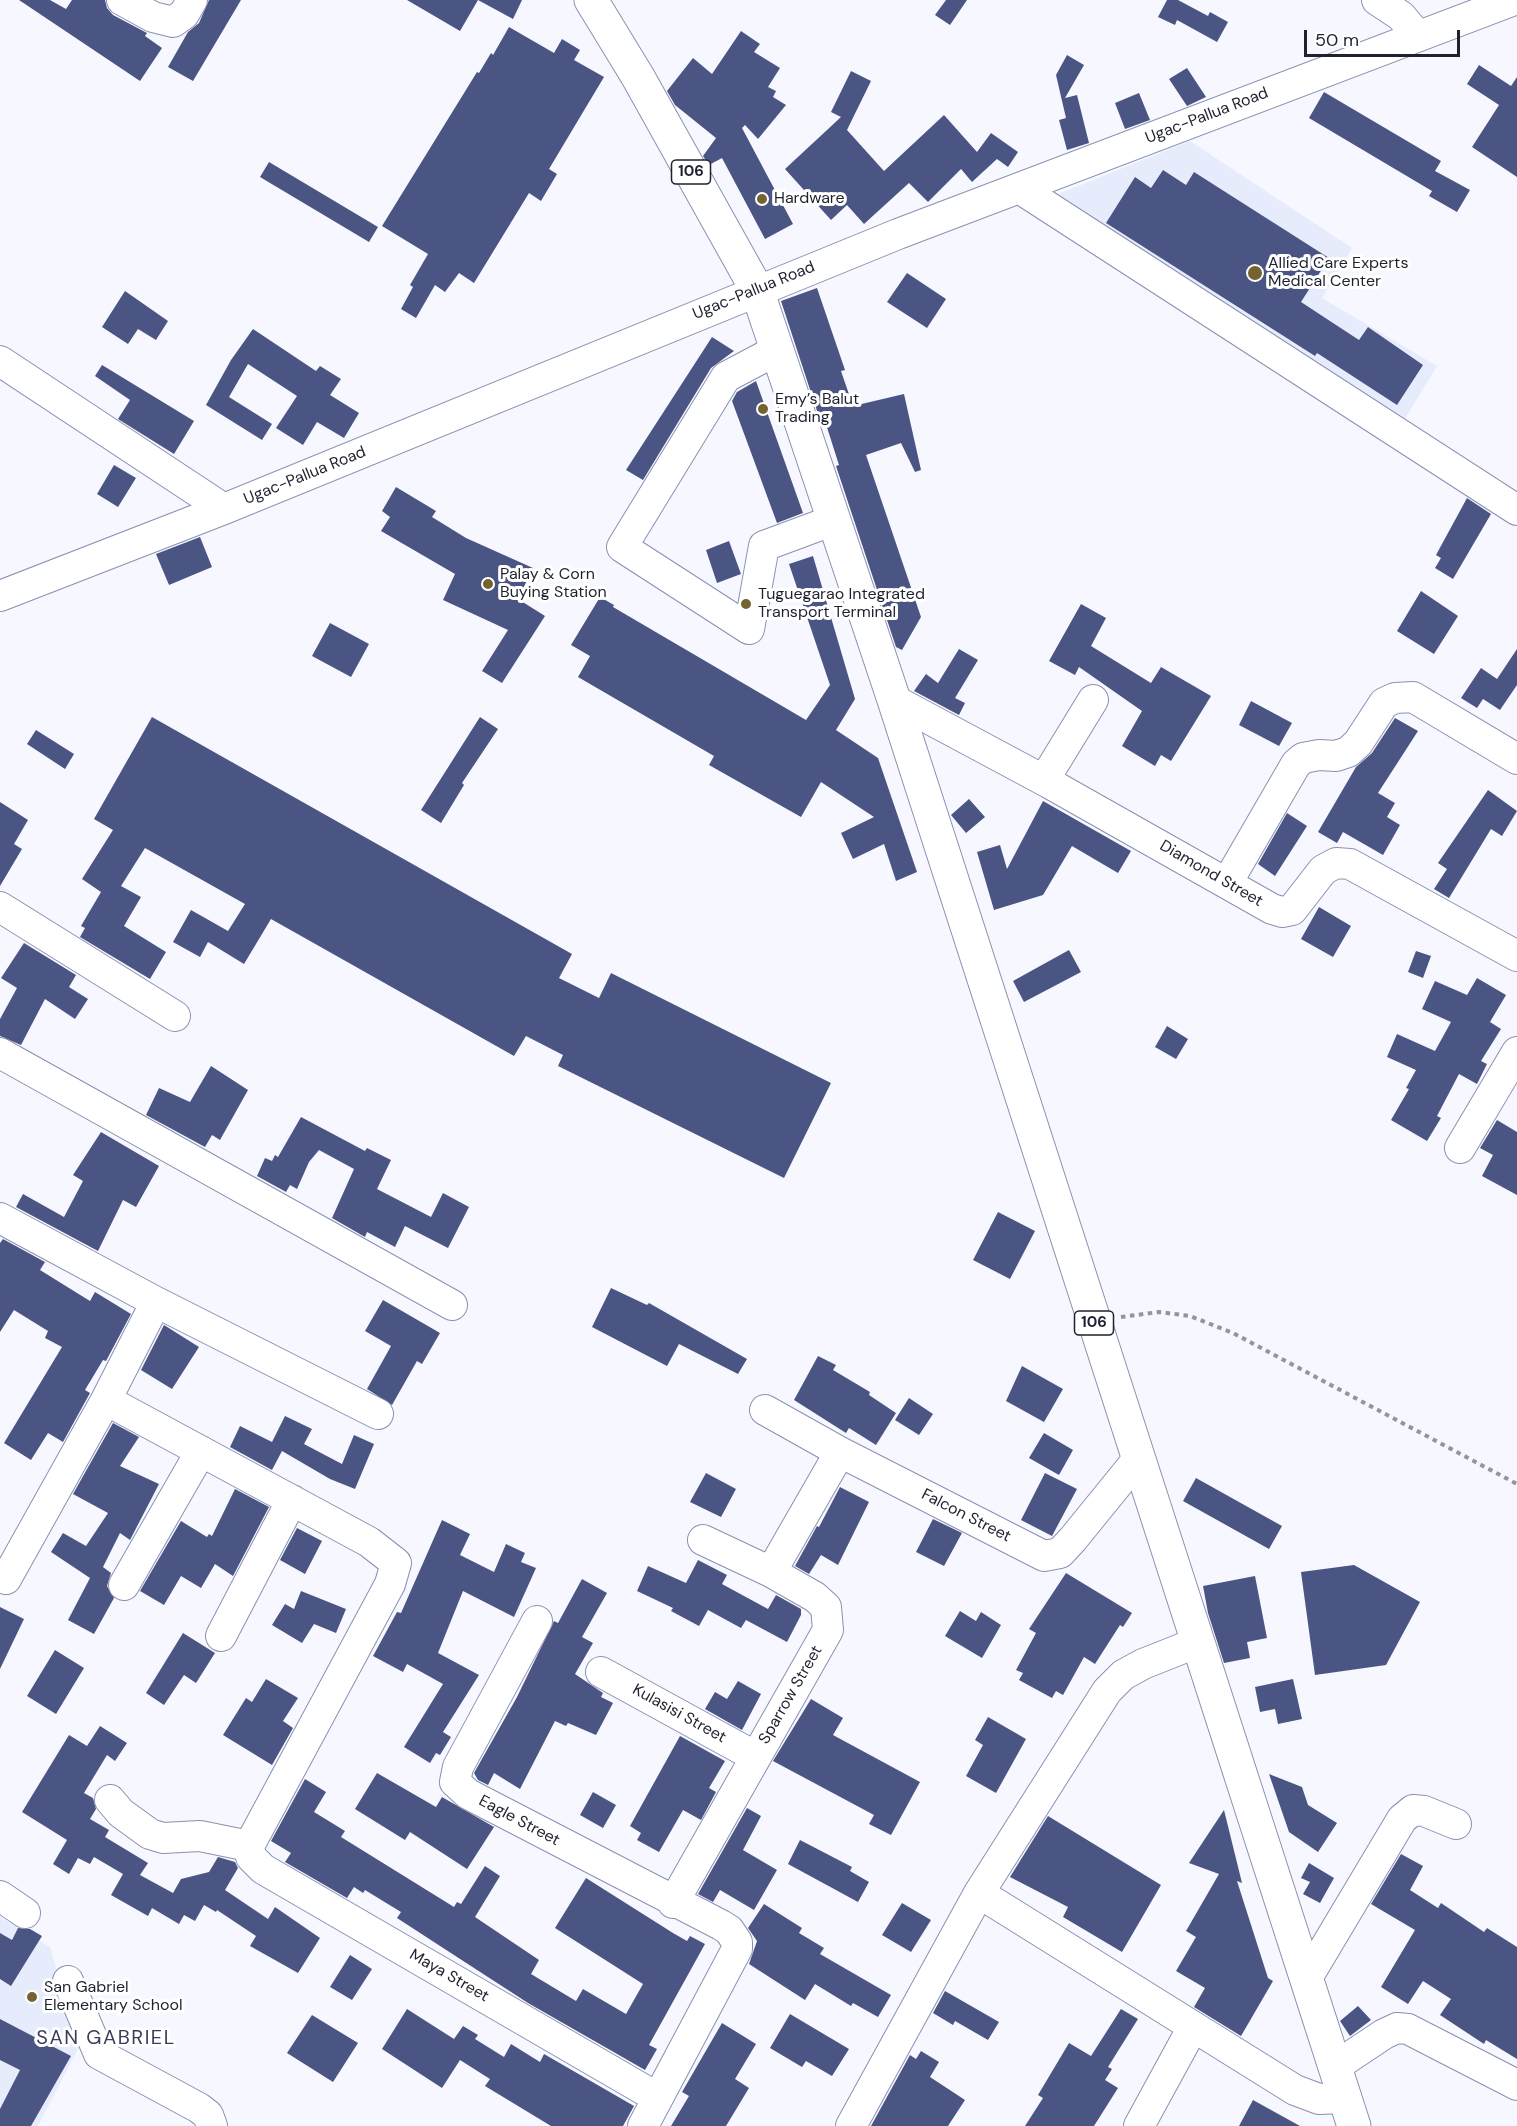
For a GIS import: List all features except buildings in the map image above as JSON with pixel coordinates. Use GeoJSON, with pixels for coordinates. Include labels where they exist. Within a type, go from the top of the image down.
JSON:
{"type":"FeatureCollection","features":[{"type":"Feature","properties":{"kind":"highway","name":"106"},"geometry":{"type":"LineString","coordinates":[[591,0],[638,77],[757,290],[894,700],[1196,1643],[1350,2112]]}},
{"type":"Feature","properties":{"kind":"street"},"geometry":{"type":"LineString","coordinates":[[122,0],[153,17],[173,22],[184,14],[192,0]]}},
{"type":"Feature","properties":{"kind":"street"},"geometry":{"type":"LineString","coordinates":[[1377,0],[1401,16],[1417,35]]}},
{"type":"Feature","properties":{"kind":"street","name":"Ugac-Pallua Road"},"geometry":{"type":"LineString","coordinates":[[0,596],[224,509],[757,290],[1417,35],[1514,0]]}},
{"type":"Feature","properties":{"kind":"street"},"geometry":{"type":"LineString","coordinates":[[1019,188],[1517,510]]}},
{"type":"Feature","properties":{"kind":"street"},"geometry":{"type":"LineString","coordinates":[[777,350],[726,377],[622,547],[749,629],[764,546],[834,520]]}},
{"type":"Feature","properties":{"kind":"street"},"geometry":{"type":"LineString","coordinates":[[0,361],[224,509]]}},
{"type":"Feature","properties":{"kind":"street"},"geometry":{"type":"LineString","coordinates":[[1227,883],[1296,764],[1304,758],[1319,755],[1336,756],[1348,752],[1358,743],[1384,703],[1395,698],[1413,697],[1517,759]]}},
{"type":"Feature","properties":{"kind":"street","name":"Diamond Street"},"geometry":{"type":"LineString","coordinates":[[894,700],[1282,912],[1292,910],[1323,870],[1336,863],[1350,864],[1517,956]]}},
{"type":"Feature","properties":{"kind":"street"},"geometry":{"type":"LineString","coordinates":[[1044,780],[1093,700]]}},
{"type":"Feature","properties":{"kind":"street"},"geometry":{"type":"LineString","coordinates":[[0,907],[175,1016]]}},
{"type":"Feature","properties":{"kind":"street"},"geometry":{"type":"LineString","coordinates":[[1460,1148],[1517,1052]]}},
{"type":"Feature","properties":{"kind":"street"},"geometry":{"type":"LineString","coordinates":[[0,1053],[452,1305]]}},
{"type":"Feature","properties":{"kind":"street"},"geometry":{"type":"LineString","coordinates":[[0,1218],[156,1302],[378,1414]]}},
{"type":"Feature","properties":{"kind":"street"},"geometry":{"type":"LineString","coordinates":[[6,1579],[106,1400],[156,1302]]}},
{"type":"Feature","properties":{"kind":"street"},"geometry":{"type":"LineString","coordinates":[[106,1400],[369,1542],[396,1563],[390,1584],[249,1846],[200,1836],[164,1838],[150,1834],[121,1813],[110,1800]]}},
{"type":"Feature","properties":{"kind":"street","name":"Falcon Street"},"geometry":{"type":"LineString","coordinates":[[765,1410],[840,1452],[1044,1556],[1053,1556],[1074,1539],[1138,1459]]}},
{"type":"Feature","properties":{"kind":"street"},"geometry":{"type":"LineString","coordinates":[[124,1585],[201,1451]]}},
{"type":"Feature","properties":{"kind":"street"},"geometry":{"type":"LineString","coordinates":[[771,1572],[840,1452]]}},
{"type":"Feature","properties":{"kind":"street"},"geometry":{"type":"LineString","coordinates":[[220,1636],[291,1500]]}},
{"type":"Feature","properties":{"kind":"street","name":"Sparrow Street"},"geometry":{"type":"LineString","coordinates":[[673,1902],[828,1630],[826,1607],[815,1597],[771,1572],[703,1540]]}},
{"type":"Feature","properties":{"kind":"street","name":"Eagle Street"},"geometry":{"type":"LineString","coordinates":[[537,1621],[458,1767],[455,1782],[468,1794],[729,1930],[737,1942],[737,1949],[658,2098]]}},
{"type":"Feature","properties":{"kind":"street"},"geometry":{"type":"LineString","coordinates":[[851,2126],[979,1893],[1107,1691],[1123,1675],[1143,1664],[1196,1643]]}},
{"type":"Feature","properties":{"kind":"street","name":"Kulasisi Street"},"geometry":{"type":"LineString","coordinates":[[601,1672],[756,1756]]}},
{"type":"Feature","properties":{"kind":"street"},"geometry":{"type":"LineString","coordinates":[[1307,1978],[1402,1819],[1413,1810],[1424,1811],[1456,1824]]}},
{"type":"Feature","properties":{"kind":"street","name":"Maya Street"},"geometry":{"type":"LineString","coordinates":[[249,1846],[251,1857],[263,1869],[658,2098]]}},
{"type":"Feature","properties":{"kind":"street"},"geometry":{"type":"LineString","coordinates":[[979,1893],[1304,2095],[1350,2112]]}},
{"type":"Feature","properties":{"kind":"street"},"geometry":{"type":"LineString","coordinates":[[0,1896],[25,1913]]}},
{"type":"Feature","properties":{"kind":"street"},"geometry":{"type":"LineString","coordinates":[[68,1981],[99,2054],[199,2108],[208,2115],[212,2126]]}},
{"type":"Feature","properties":{"kind":"street"},"geometry":{"type":"LineString","coordinates":[[1139,2126],[1193,2027]]}},
{"type":"Feature","properties":{"kind":"street"},"geometry":{"type":"LineString","coordinates":[[1336,2066],[1384,2034],[1397,2028],[1408,2029],[1517,2085]]}},
{"type":"Feature","properties":{"kind":"street"},"geometry":{"type":"LineString","coordinates":[[643,2126],[658,2098]]}},
{"type":"Feature","properties":{"kind":"path"},"geometry":{"type":"LineString","coordinates":[[1094,1321],[1159,1312],[1190,1316],[1233,1332],[1517,1484]]}},
{"type":"Feature","properties":{"kind":"shaded area","name":"Allied Care Experts Medical Center"},"geometry":{"type":"Polygon","coordinates":[[[1190,141],[1352,248],[1322,298],[1437,366],[1405,419],[1051,197],[1190,141]]]}},
{"type":"Feature","properties":{"kind":"shaded area","name":"San Gabriel Elementary School"},"geometry":{"type":"Polygon","coordinates":[[[0,1917],[50,1947],[79,2047],[38,2126],[0,2126],[0,1917]]]}},
{"type":"Feature","properties":{"kind":"place","name":"Hardware"},"geometry":{"type":"Point","coordinates":[762,199]}},
{"type":"Feature","properties":{"kind":"place","name":"Allied Care Experts Medical Center"},"geometry":{"type":"Point","coordinates":[1255,273]}},
{"type":"Feature","properties":{"kind":"place","name":"Emy’s Balut Trading"},"geometry":{"type":"Point","coordinates":[763,409]}},
{"type":"Feature","properties":{"kind":"place","name":"Palay & Corn Buying Station"},"geometry":{"type":"Point","coordinates":[488,584]}},
{"type":"Feature","properties":{"kind":"place","name":"Tuguegarao Integrated Transport Terminal"},"geometry":{"type":"Point","coordinates":[746,604]}},
{"type":"Feature","properties":{"kind":"place","name":"San Gabriel Elementary School"},"geometry":{"type":"Point","coordinates":[32,1997]}},
{"type":"Feature","properties":{"kind":"district","name":"SAN GABRIEL"},"geometry":{"type":"Point","coordinates":[106,2039]}}]}
